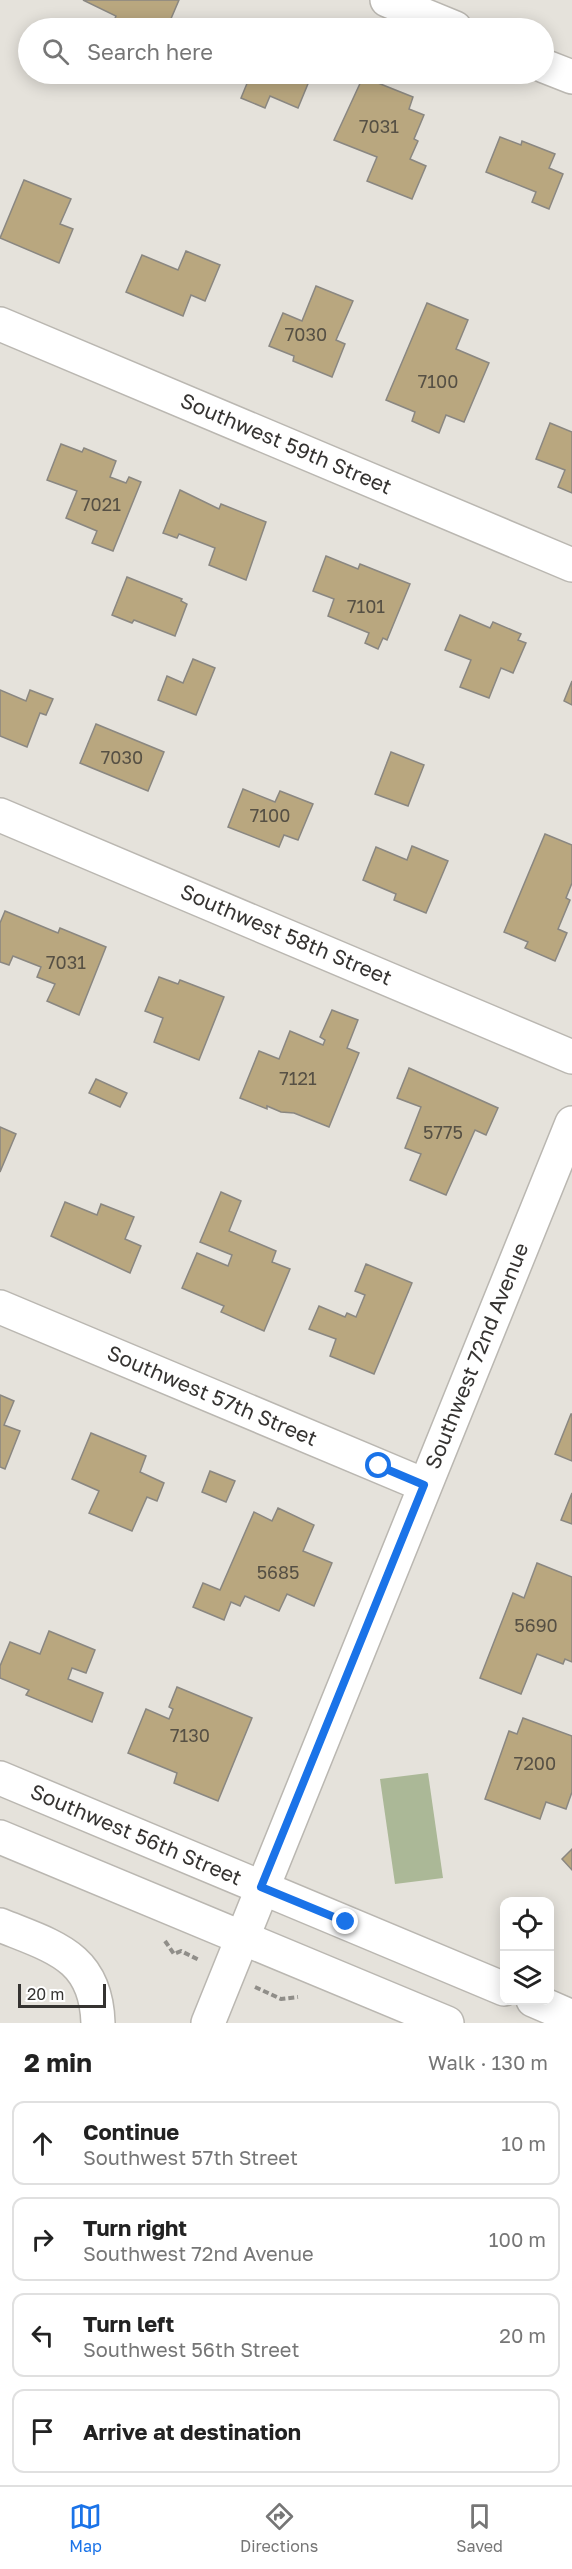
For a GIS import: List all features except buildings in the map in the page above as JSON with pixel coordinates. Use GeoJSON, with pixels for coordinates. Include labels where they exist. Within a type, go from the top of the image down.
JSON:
{"type":"FeatureCollection","features":[{"type":"Feature","properties":{"kind":"street"},"geometry":{"type":"LineString","coordinates":[[387,0],[431,18]]}},
{"type":"Feature","properties":{"kind":"street"},"geometry":{"type":"LineString","coordinates":[[554,70],[572,77]]}},
{"type":"Feature","properties":{"kind":"street","name":"Southwest 59th Street"},"geometry":{"type":"LineString","coordinates":[[0,324],[572,565]]}},
{"type":"Feature","properties":{"kind":"street","name":"Southwest 58th Street"},"geometry":{"type":"LineString","coordinates":[[0,815],[572,1057]]}},
{"type":"Feature","properties":{"kind":"street","name":"Southwest 72nd Avenue"},"geometry":{"type":"LineString","coordinates":[[208,2023],[261,1887],[572,1123]]}},
{"type":"Feature","properties":{"kind":"street","name":"Southwest 57th Street"},"geometry":{"type":"LineString","coordinates":[[0,1307],[424,1485]]}},
{"type":"Feature","properties":{"kind":"street","name":"Southwest 56th Street"},"geometry":{"type":"LineString","coordinates":[[0,1778],[500,1987]]}},
{"type":"Feature","properties":{"kind":"street"},"geometry":{"type":"LineString","coordinates":[[0,1837],[447,2023]]}},
{"type":"Feature","properties":{"kind":"street"},"geometry":{"type":"LineString","coordinates":[[0,1925],[50,1946],[67,1956],[91,1980],[96,1993],[98,2023]]}},
{"type":"Feature","properties":{"kind":"street"},"geometry":{"type":"LineString","coordinates":[[543,2005],[572,2017]]}},
{"type":"Feature","properties":{"kind":"green space"},"geometry":{"type":"Polygon","coordinates":[[[428,1773],[443,1878],[395,1884],[380,1779],[428,1773]]]}},
{"type":"Feature","properties":{"kind":"route"},"geometry":{"type":"LineString","coordinates":[[346,1922],[261,1887],[424,1485],[379,1466]]}}]}
